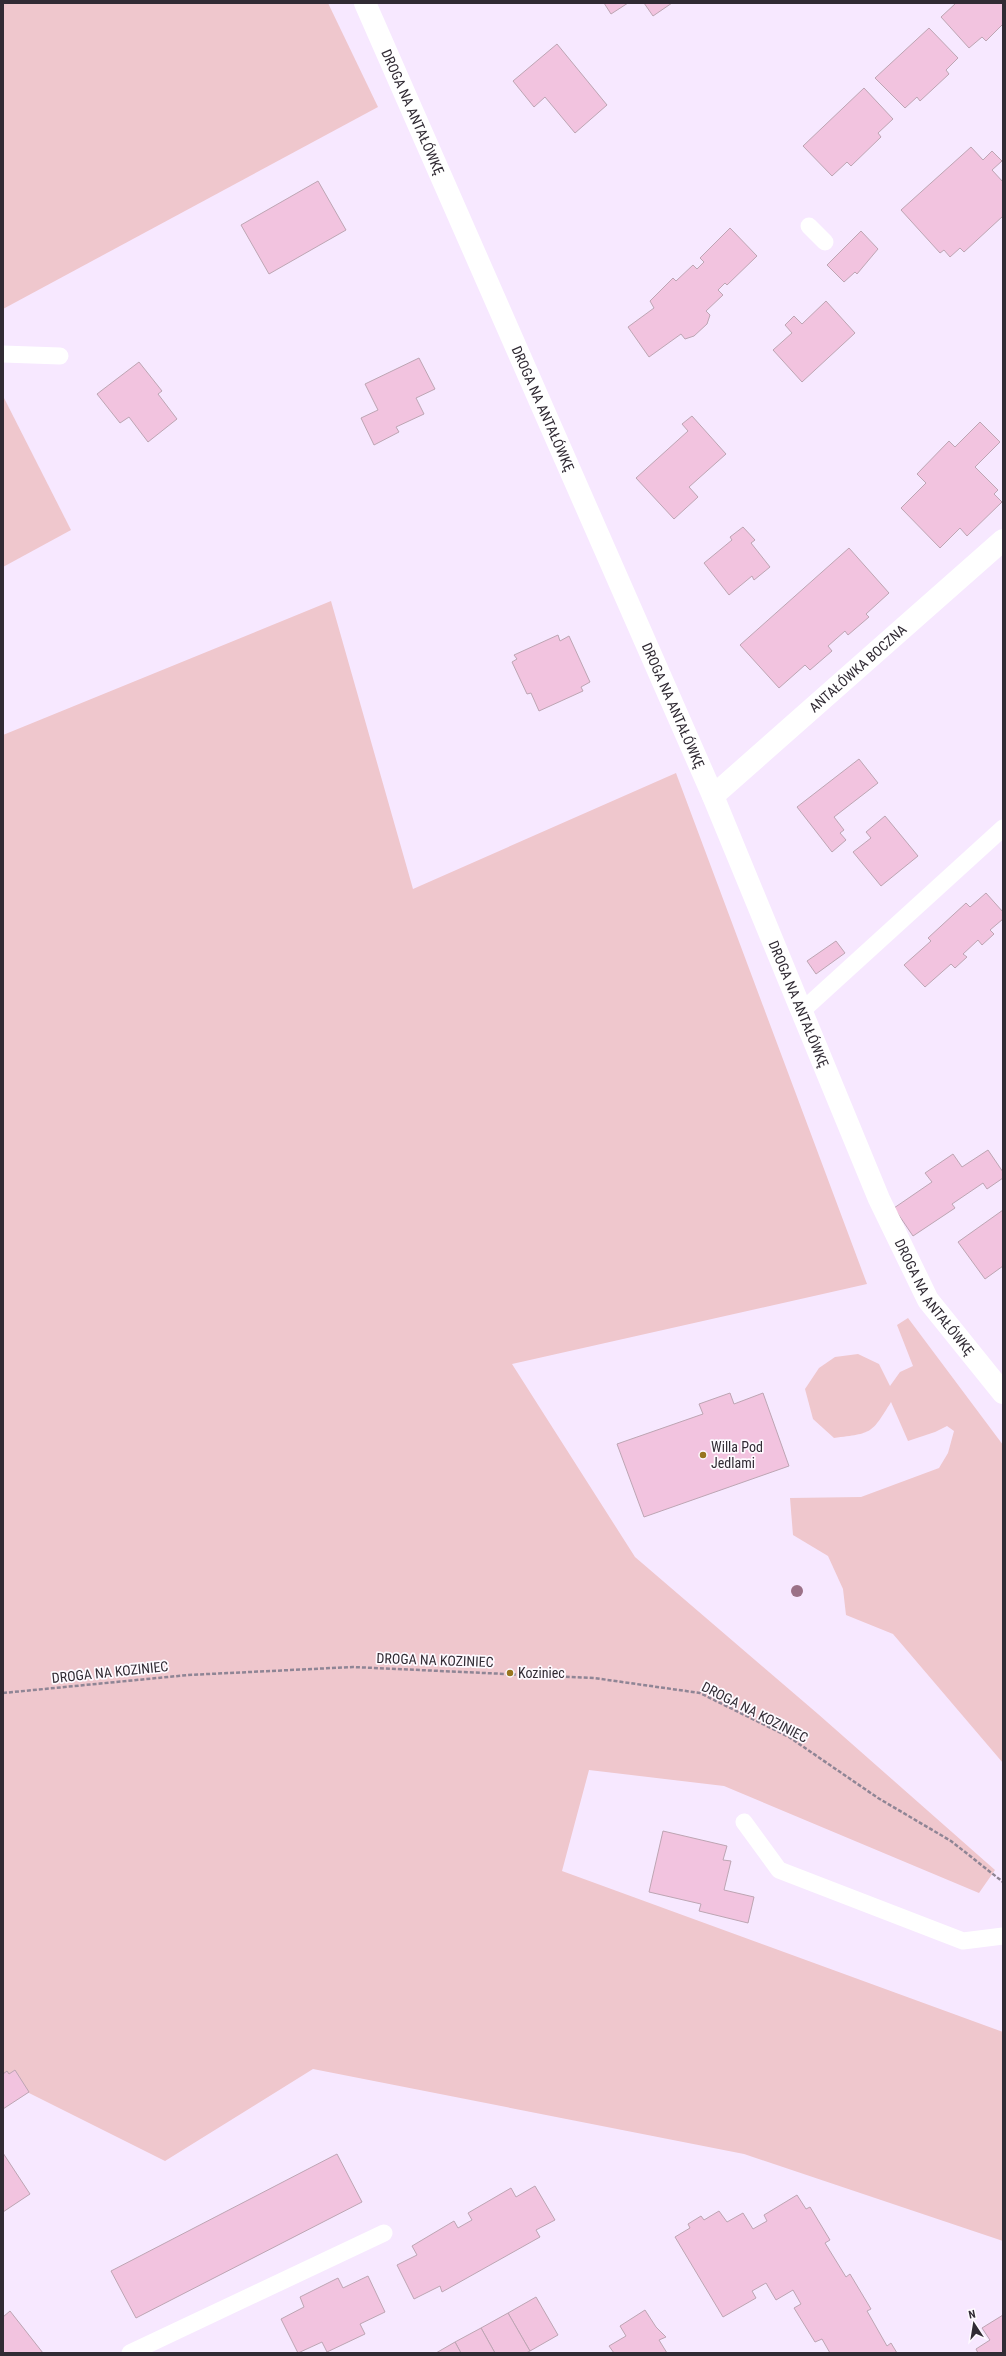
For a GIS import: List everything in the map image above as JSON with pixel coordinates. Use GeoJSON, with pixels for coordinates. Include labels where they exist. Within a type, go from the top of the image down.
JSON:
{"type":"FeatureCollection","features":[{"type":"Feature","properties":{"kind":"street","name":"DROGA NA ANTAŁÓWKĘ"},"geometry":{"type":"LineString","coordinates":[[365,3],[713,796],[803,1010],[879,1199],[928,1300],[1003,1393]]}},
{"type":"Feature","properties":{"kind":"street","name":"ANTAŁÓWKA BOCZNA"},"geometry":{"type":"LineString","coordinates":[[713,796],[1003,540]]}},
{"type":"Feature","properties":{"kind":"lane"},"geometry":{"type":"LineString","coordinates":[[809,226],[825,242]]}},
{"type":"Feature","properties":{"kind":"lane"},"geometry":{"type":"LineString","coordinates":[[3,354],[60,356]]}},
{"type":"Feature","properties":{"kind":"lane"},"geometry":{"type":"LineString","coordinates":[[803,1010],[1003,828]]}},
{"type":"Feature","properties":{"kind":"lane"},"geometry":{"type":"LineString","coordinates":[[744,1822],[779,1870],[963,1940],[1003,1936]]}},
{"type":"Feature","properties":{"kind":"lane"},"geometry":{"type":"LineString","coordinates":[[130,2353],[384,2233]]}},
{"type":"Feature","properties":{"kind":"path","name":"DROGA NA KOZINIEC"},"geometry":{"type":"LineString","coordinates":[[3,1693],[188,1675],[353,1667],[594,1678],[700,1693],[789,1738],[878,1798],[951,1842],[1003,1882]]}},
{"type":"Feature","properties":{"kind":"shaded area"},"geometry":{"type":"Polygon","coordinates":[[[3,3],[328,3],[378,107],[3,309],[3,3]]]}},
{"type":"Feature","properties":{"kind":"shaded area"},"geometry":{"type":"Polygon","coordinates":[[[3,396],[71,530],[3,567],[3,396]]]}},
{"type":"Feature","properties":{"kind":"shaded area"},"geometry":{"type":"Polygon","coordinates":[[[331,601],[413,889],[676,773],[867,1284],[512,1364],[635,1557],[818,1714],[995,1870],[979,1893],[724,1786],[589,1770],[562,1871],[1003,2032],[1003,2241],[744,2154],[313,2069],[165,2161],[3,2080],[3,735],[331,601]]]}},
{"type":"Feature","properties":{"kind":"shaded area"},"geometry":{"type":"Polygon","coordinates":[[[908,1318],[1003,1445],[1003,1763],[893,1634],[846,1615],[843,1589],[828,1556],[793,1535],[790,1498],[861,1497],[939,1468],[948,1453],[954,1431],[947,1426],[935,1432],[908,1441],[891,1402],[870,1430],[857,1435],[834,1438],[813,1419],[805,1389],[819,1368],[835,1357],[858,1354],[879,1364],[890,1386],[900,1372],[913,1366],[897,1325],[908,1318]]]}},
{"type":"Feature","properties":{"kind":"building"},"geometry":{"type":"Polygon","coordinates":[[[604,3],[628,3],[611,14],[604,3]]]}},
{"type":"Feature","properties":{"kind":"building"},"geometry":{"type":"Polygon","coordinates":[[[644,3],[672,3],[653,16],[644,3]]]}},
{"type":"Feature","properties":{"kind":"building"},"geometry":{"type":"Polygon","coordinates":[[[956,3],[1003,3],[1003,24],[986,41],[982,37],[969,48],[941,17],[956,3]]]}},
{"type":"Feature","properties":{"kind":"building"},"geometry":{"type":"Polygon","coordinates":[[[929,28],[958,58],[946,70],[949,74],[920,101],[917,97],[905,108],[875,78],[929,28]]]}},
{"type":"Feature","properties":{"kind":"building"},"geometry":{"type":"Polygon","coordinates":[[[557,44],[607,105],[575,133],[545,97],[534,107],[513,81],[557,44]]]}},
{"type":"Feature","properties":{"kind":"building"},"geometry":{"type":"Polygon","coordinates":[[[864,88],[893,119],[878,133],[881,137],[851,166],[847,162],[832,176],[803,146],[864,88]]]}},
{"type":"Feature","properties":{"kind":"building"},"geometry":{"type":"Polygon","coordinates":[[[971,147],[983,160],[992,151],[1002,161],[992,170],[1003,182],[1003,216],[964,252],[960,248],[950,257],[944,250],[940,253],[901,210],[971,147]]]}},
{"type":"Feature","properties":{"kind":"building"},"geometry":{"type":"Polygon","coordinates":[[[318,181],[346,230],[269,274],[241,225],[318,181]]]}},
{"type":"Feature","properties":{"kind":"building"},"geometry":{"type":"Polygon","coordinates":[[[730,228],[757,256],[727,285],[725,283],[718,290],[723,295],[706,311],[710,315],[707,324],[694,336],[685,339],[681,334],[649,357],[628,327],[654,308],[650,301],[673,278],[676,281],[693,265],[697,269],[704,262],[700,258],[730,228]]]}},
{"type":"Feature","properties":{"kind":"building"},"geometry":{"type":"Polygon","coordinates":[[[861,231],[878,249],[857,274],[855,272],[844,282],[827,265],[861,231]]]}},
{"type":"Feature","properties":{"kind":"building"},"geometry":{"type":"Polygon","coordinates":[[[826,301],[855,333],[802,382],[773,350],[792,333],[785,325],[794,316],[802,324],[826,301]]]}},
{"type":"Feature","properties":{"kind":"building"},"geometry":{"type":"Polygon","coordinates":[[[419,358],[435,389],[416,398],[424,414],[396,427],[399,432],[374,445],[361,418],[378,410],[365,384],[419,358]]]}},
{"type":"Feature","properties":{"kind":"building"},"geometry":{"type":"Polygon","coordinates":[[[139,362],[162,391],[158,394],[177,419],[148,442],[129,417],[120,423],[97,394],[139,362]]]}},
{"type":"Feature","properties":{"kind":"building"},"geometry":{"type":"Polygon","coordinates":[[[692,416],[726,454],[689,487],[698,497],[674,519],[636,478],[688,431],[682,424],[692,416]]]}},
{"type":"Feature","properties":{"kind":"building"},"geometry":{"type":"Polygon","coordinates":[[[980,422],[1000,442],[975,467],[998,490],[994,494],[1002,502],[967,536],[960,528],[940,548],[901,508],[926,483],[917,474],[949,441],[955,447],[980,422]]]}},
{"type":"Feature","properties":{"kind":"building"},"geometry":{"type":"Polygon","coordinates":[[[743,527],[755,540],[751,543],[770,567],[754,580],[752,576],[729,595],[704,563],[732,540],[730,537],[743,527]]]}},
{"type":"Feature","properties":{"kind":"building"},"geometry":{"type":"Polygon","coordinates":[[[849,548],[889,593],[866,614],[869,617],[848,635],[845,631],[828,646],[832,651],[810,670],[805,665],[779,688],[740,645],[849,548]]]}},
{"type":"Feature","properties":{"kind":"building"},"geometry":{"type":"Polygon","coordinates":[[[558,635],[560,641],[569,636],[590,682],[581,687],[583,691],[539,711],[531,693],[527,694],[512,662],[517,659],[514,655],[558,635]]]}},
{"type":"Feature","properties":{"kind":"building"},"geometry":{"type":"Polygon","coordinates":[[[859,759],[878,783],[834,817],[844,830],[840,833],[846,840],[832,852],[797,807],[859,759]]]}},
{"type":"Feature","properties":{"kind":"building"},"geometry":{"type":"Polygon","coordinates":[[[885,816],[918,856],[881,886],[853,852],[871,838],[866,832],[885,816]]]}},
{"type":"Feature","properties":{"kind":"building"},"geometry":{"type":"Polygon","coordinates":[[[986,893],[1003,912],[1003,919],[990,930],[994,934],[982,945],[978,940],[963,954],[967,957],[955,968],[951,964],[925,987],[904,965],[931,941],[928,938],[966,903],[970,907],[986,893]]]}},
{"type":"Feature","properties":{"kind":"building"},"geometry":{"type":"Polygon","coordinates":[[[836,941],[845,953],[816,974],[807,961],[836,941]]]}},
{"type":"Feature","properties":{"kind":"building"},"geometry":{"type":"Polygon","coordinates":[[[988,1150],[1003,1172],[1003,1178],[987,1189],[983,1183],[952,1204],[955,1208],[913,1236],[894,1208],[932,1182],[925,1173],[953,1154],[962,1167],[988,1150]]]}},
{"type":"Feature","properties":{"kind":"building"},"geometry":{"type":"Polygon","coordinates":[[[1003,1210],[1003,1266],[985,1279],[958,1242],[1003,1210]]]}},
{"type":"Feature","properties":{"kind":"building","name":"Willa Pod Jedlami"},"geometry":{"type":"Polygon","coordinates":[[[730,1393],[734,1404],[763,1393],[789,1466],[644,1517],[617,1444],[703,1414],[699,1404],[730,1393]]]}},
{"type":"Feature","properties":{"kind":"building"},"geometry":{"type":"Polygon","coordinates":[[[663,1831],[727,1846],[723,1860],[731,1861],[724,1890],[754,1897],[748,1923],[699,1911],[701,1904],[649,1892],[663,1831]]]}},
{"type":"Feature","properties":{"kind":"building"},"geometry":{"type":"Polygon","coordinates":[[[15,2070],[29,2092],[3,2109],[3,2074],[7,2071],[9,2074],[15,2070]]]}},
{"type":"Feature","properties":{"kind":"building"},"geometry":{"type":"Polygon","coordinates":[[[3,2153],[30,2194],[3,2212],[3,2153]]]}},
{"type":"Feature","properties":{"kind":"building"},"geometry":{"type":"Polygon","coordinates":[[[337,2154],[362,2202],[136,2318],[111,2271],[337,2154]]]}},
{"type":"Feature","properties":{"kind":"building"},"geometry":{"type":"Polygon","coordinates":[[[535,2186],[555,2220],[536,2230],[540,2237],[442,2292],[440,2286],[414,2299],[397,2265],[417,2255],[412,2246],[454,2221],[458,2228],[472,2220],[468,2213],[511,2188],[516,2197],[535,2186]]]}},
{"type":"Feature","properties":{"kind":"building"},"geometry":{"type":"Polygon","coordinates":[[[797,2195],[806,2209],[810,2207],[830,2240],[825,2243],[846,2277],[850,2274],[871,2309],[867,2311],[887,2346],[891,2343],[897,2353],[830,2353],[822,2339],[815,2342],[794,2308],[801,2304],[793,2290],[776,2300],[766,2283],[752,2291],[756,2298],[723,2317],[675,2237],[690,2228],[688,2224],[701,2216],[704,2220],[719,2211],[727,2222],[743,2213],[753,2229],[767,2221],[764,2215],[797,2195]]]}},
{"type":"Feature","properties":{"kind":"building"},"geometry":{"type":"Polygon","coordinates":[[[368,2276],[385,2312],[360,2324],[365,2334],[327,2352],[322,2342],[298,2353],[281,2319],[304,2307],[300,2297],[338,2278],[343,2288],[368,2276]]]}},
{"type":"Feature","properties":{"kind":"building"},"geometry":{"type":"Polygon","coordinates":[[[536,2297],[558,2335],[530,2351],[508,2313],[536,2297]]]}},
{"type":"Feature","properties":{"kind":"building"},"geometry":{"type":"Polygon","coordinates":[[[645,2310],[656,2327],[666,2337],[659,2340],[667,2353],[614,2353],[609,2346],[626,2336],[620,2326],[645,2310]]]}},
{"type":"Feature","properties":{"kind":"building"},"geometry":{"type":"Polygon","coordinates":[[[10,2311],[43,2353],[3,2353],[3,2317],[10,2311]]]}},
{"type":"Feature","properties":{"kind":"building"},"geometry":{"type":"Polygon","coordinates":[[[508,2313],[530,2351],[526,2353],[495,2353],[481,2328],[508,2313]]]}},
{"type":"Feature","properties":{"kind":"building"},"geometry":{"type":"Polygon","coordinates":[[[1003,2315],[1003,2353],[978,2353],[976,2349],[990,2340],[982,2328],[1003,2315]]]}},
{"type":"Feature","properties":{"kind":"building"},"geometry":{"type":"Polygon","coordinates":[[[481,2328],[495,2353],[461,2353],[455,2342],[481,2328]]]}},
{"type":"Feature","properties":{"kind":"building"},"geometry":{"type":"Polygon","coordinates":[[[455,2342],[461,2353],[436,2353],[455,2342]]]}},
{"type":"Feature","properties":{"kind":"place","name":"Willa Pod Jedlami"},"geometry":{"type":"Point","coordinates":[703,1455]}},
{"type":"Feature","properties":{"kind":"place","name":"Koziniec"},"geometry":{"type":"Point","coordinates":[510,1673]}}]}
